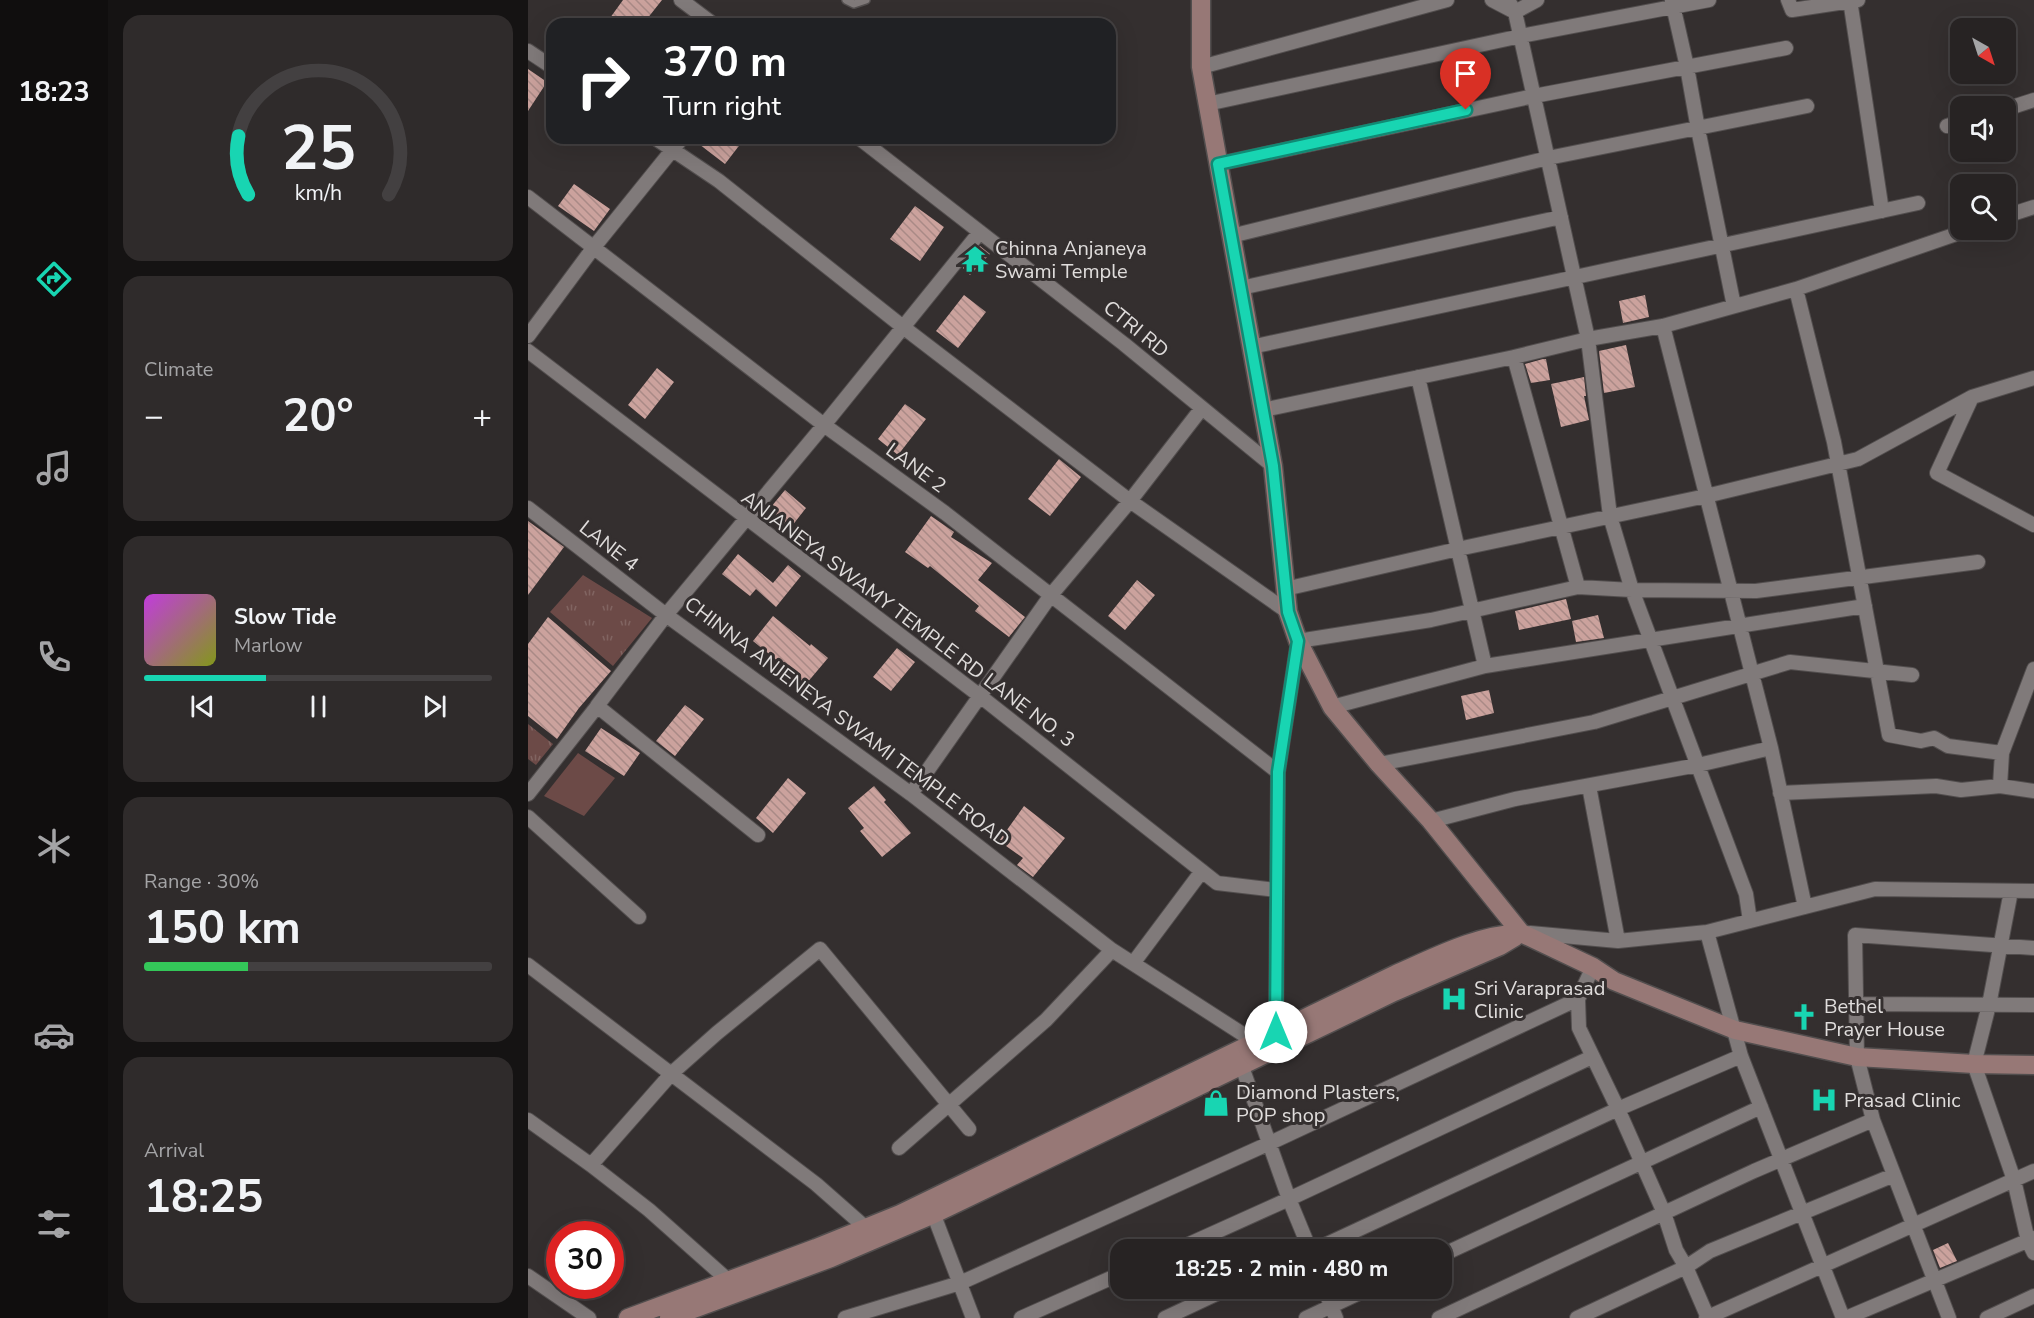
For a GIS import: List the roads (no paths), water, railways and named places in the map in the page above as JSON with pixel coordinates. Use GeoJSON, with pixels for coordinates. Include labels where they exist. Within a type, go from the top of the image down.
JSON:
{"type":"FeatureCollection","features":[{"type":"Feature","properties":{"kind":"street"},"geometry":{"type":"LineString","coordinates":[[681,0],[705,18]]}},
{"type":"Feature","properties":{"kind":"street"},"geometry":{"type":"LineString","coordinates":[[1201,0],[1201,68],[1273,466],[1288,612],[1298,641],[1332,707],[1379,764],[1431,821],[1521,933],[1593,967],[1614,981],[1735,1030],[1857,1057],[2034,1065]]}},
{"type":"Feature","properties":{"kind":"street"},"geometry":{"type":"LineString","coordinates":[[1201,68],[1447,0]]}},
{"type":"Feature","properties":{"kind":"street"},"geometry":{"type":"LineString","coordinates":[[1492,0],[1512,6],[1538,0]]}},
{"type":"Feature","properties":{"kind":"street"},"geometry":{"type":"LineString","coordinates":[[1207,104],[1673,3],[1709,0]]}},
{"type":"Feature","properties":{"kind":"street"},"geometry":{"type":"LineString","coordinates":[[1788,0],[1792,10],[1852,1],[1882,211]]}},
{"type":"Feature","properties":{"kind":"street"},"geometry":{"type":"LineString","coordinates":[[1673,3],[1734,306]]}},
{"type":"Feature","properties":{"kind":"street"},"geometry":{"type":"LineString","coordinates":[[1512,6],[1521,36],[1588,339],[1610,516],[1632,590],[1746,894],[1750,921]]}},
{"type":"Feature","properties":{"kind":"street"},"geometry":{"type":"LineString","coordinates":[[1218,164],[1534,96],[1786,48]]}},
{"type":"Feature","properties":{"kind":"street"},"geometry":{"type":"LineString","coordinates":[[528,51],[546,64]]}},
{"type":"Feature","properties":{"kind":"street"},"geometry":{"type":"LineString","coordinates":[[2016,106],[2034,100]]}},
{"type":"Feature","properties":{"kind":"street"},"geometry":{"type":"LineString","coordinates":[[1231,236],[1548,158],[1807,106]]}},
{"type":"Feature","properties":{"kind":"street"},"geometry":{"type":"LineString","coordinates":[[663,144],[718,182],[1130,501],[1288,612]]}},
{"type":"Feature","properties":{"kind":"street"},"geometry":{"type":"LineString","coordinates":[[528,336],[594,247],[678,144]]}},
{"type":"Feature","properties":{"kind":"street","name":"CTRI RD"},"geometry":{"type":"LineString","coordinates":[[867,144],[1124,344],[1273,466]]}},
{"type":"Feature","properties":{"kind":"street","name":"LANE 2"},"geometry":{"type":"LineString","coordinates":[[528,197],[824,425],[945,513],[1278,772]]}},
{"type":"Feature","properties":{"kind":"street"},"geometry":{"type":"LineString","coordinates":[[1251,347],[1918,203]]}},
{"type":"Feature","properties":{"kind":"street"},"geometry":{"type":"LineString","coordinates":[[2016,213],[2034,207]]}},
{"type":"Feature","properties":{"kind":"street"},"geometry":{"type":"LineString","coordinates":[[1241,288],[1561,217]]}},
{"type":"Feature","properties":{"kind":"street","name":"CHINNA ANJENEYA SWAMI TEMPLE ROAD"},"geometry":{"type":"LineString","coordinates":[[980,232],[666,615],[911,794],[1112,950],[1134,962],[1255,1042]]}},
{"type":"Feature","properties":{"kind":"street"},"geometry":{"type":"LineString","coordinates":[[1263,410],[1588,339],[1663,326],[1796,289],[1950,236]]}},
{"type":"Feature","properties":{"kind":"street"},"geometry":{"type":"LineString","coordinates":[[1796,289],[1838,464],[1889,735],[1921,741],[1934,738],[1948,746],[2002,753]]}},
{"type":"Feature","properties":{"kind":"street"},"geometry":{"type":"LineString","coordinates":[[1663,326],[1771,748],[1805,907]]}},
{"type":"Feature","properties":{"kind":"street","name":"ANJANEYA SWAMY TEMPLE RD LANE NO. 3"},"geometry":{"type":"LineString","coordinates":[[528,351],[745,519],[980,696],[1217,883],[1276,890]]}},
{"type":"Feature","properties":{"kind":"street"},"geometry":{"type":"LineString","coordinates":[[1514,357],[1578,587]]}},
{"type":"Feature","properties":{"kind":"street"},"geometry":{"type":"LineString","coordinates":[[1418,377],[1485,666]]}},
{"type":"Feature","properties":{"kind":"street"},"geometry":{"type":"LineString","coordinates":[[1285,589],[1706,496],[1858,459],[1972,398],[2034,378]]}},
{"type":"Feature","properties":{"kind":"street"},"geometry":{"type":"LineString","coordinates":[[1972,398],[1937,473],[2034,525]]}},
{"type":"Feature","properties":{"kind":"street"},"geometry":{"type":"LineString","coordinates":[[911,794],[1051,595],[1130,501],[1202,408]]}},
{"type":"Feature","properties":{"kind":"street","name":"LANE 4"},"geometry":{"type":"LineString","coordinates":[[528,508],[666,615]]}},
{"type":"Feature","properties":{"kind":"street"},"geometry":{"type":"LineString","coordinates":[[1298,641],[1431,620],[1578,587],[1756,591],[1978,562]]}},
{"type":"Feature","properties":{"kind":"street"},"geometry":{"type":"LineString","coordinates":[[1332,707],[1485,666],[1865,606]]}},
{"type":"Feature","properties":{"kind":"street"},"geometry":{"type":"LineString","coordinates":[[528,794],[666,615]]}},
{"type":"Feature","properties":{"kind":"street"},"geometry":{"type":"LineString","coordinates":[[1276,1032],[1278,772],[1298,641]]}},
{"type":"Feature","properties":{"kind":"street"},"geometry":{"type":"LineString","coordinates":[[1379,764],[1594,722],[1790,662],[1912,675]]}},
{"type":"Feature","properties":{"kind":"street"},"geometry":{"type":"LineString","coordinates":[[2001,786],[2002,753],[2034,669]]}},
{"type":"Feature","properties":{"kind":"street"},"geometry":{"type":"LineString","coordinates":[[599,704],[597,706],[758,835]]}},
{"type":"Feature","properties":{"kind":"street"},"geometry":{"type":"LineString","coordinates":[[1431,821],[1515,799],[1698,765],[1771,748]]}},
{"type":"Feature","properties":{"kind":"street"},"geometry":{"type":"LineString","coordinates":[[1589,786],[1618,941]]}},
{"type":"Feature","properties":{"kind":"street"},"geometry":{"type":"LineString","coordinates":[[1780,793],[1936,786],[1961,790],[2001,786],[2034,790]]}},
{"type":"Feature","properties":{"kind":"street"},"geometry":{"type":"LineString","coordinates":[[528,817],[639,917]]}},
{"type":"Feature","properties":{"kind":"street"},"geometry":{"type":"LineString","coordinates":[[1134,962],[1202,872]]}},
{"type":"Feature","properties":{"kind":"street"},"geometry":{"type":"LineString","coordinates":[[669,1318],[831,1258],[1255,1042],[1396,974],[1480,939],[1521,933],[1618,941],[1707,932],[1875,889],[2034,891]]}},
{"type":"Feature","properties":{"kind":"street"},"geometry":{"type":"LineString","coordinates":[[1707,932],[1741,1056],[1844,1318],[2032,1244],[2014,1180],[1974,1064],[1989,1005],[2011,891]]}},
{"type":"Feature","properties":{"kind":"street"},"geometry":{"type":"LineString","coordinates":[[628,1318],[866,1228],[931,1207],[1394,992],[1500,946],[1521,933]]}},
{"type":"Feature","properties":{"kind":"street"},"geometry":{"type":"LineString","coordinates":[[1949,1318],[1873,1120],[1857,1057],[1858,1004],[1855,935],[2034,948]]}},
{"type":"Feature","properties":{"kind":"street"},"geometry":{"type":"LineString","coordinates":[[591,1165],[672,1073],[820,949],[951,1105],[969,1130]]}},
{"type":"Feature","properties":{"kind":"street"},"geometry":{"type":"LineString","coordinates":[[899,1148],[1046,1020],[1112,950]]}},
{"type":"Feature","properties":{"kind":"street"},"geometry":{"type":"LineString","coordinates":[[528,965],[816,1184],[866,1228]]}},
{"type":"Feature","properties":{"kind":"street"},"geometry":{"type":"LineString","coordinates":[[1593,967],[1578,999],[1579,1028],[1618,1109],[1664,1214],[1676,1250],[1686,1267],[1708,1318],[2034,1171]]}},
{"type":"Feature","properties":{"kind":"street"},"geometry":{"type":"LineString","coordinates":[[845,1318],[960,1283],[1270,1143],[1578,999]]}},
{"type":"Feature","properties":{"kind":"street"},"geometry":{"type":"LineString","coordinates":[[1858,1004],[2034,1005]]}},
{"type":"Feature","properties":{"kind":"street"},"geometry":{"type":"LineString","coordinates":[[1336,1239],[1618,1109],[1741,1056]]}},
{"type":"Feature","properties":{"kind":"street"},"geometry":{"type":"LineString","coordinates":[[1201,1239],[1592,1057]]}},
{"type":"Feature","properties":{"kind":"street"},"geometry":{"type":"LineString","coordinates":[[1241,1064],[1290,1199],[1307,1239]]}},
{"type":"Feature","properties":{"kind":"street"},"geometry":{"type":"LineString","coordinates":[[1452,1250],[1761,1107]]}},
{"type":"Feature","properties":{"kind":"street"},"geometry":{"type":"LineString","coordinates":[[528,1120],[649,1210],[729,1281]]}},
{"type":"Feature","properties":{"kind":"street"},"geometry":{"type":"LineString","coordinates":[[1439,1318],[1873,1120]]}},
{"type":"Feature","properties":{"kind":"street"},"geometry":{"type":"LineString","coordinates":[[1577,1318],[1686,1267],[1710,1251],[1894,1175]]}},
{"type":"Feature","properties":{"kind":"street"},"geometry":{"type":"LineString","coordinates":[[931,1207],[973,1318]]}},
{"type":"Feature","properties":{"kind":"street"},"geometry":{"type":"LineString","coordinates":[[528,1276],[589,1318]]}},
{"type":"Feature","properties":{"kind":"street"},"geometry":{"type":"LineString","coordinates":[[1021,1318],[1110,1278]]}},
{"type":"Feature","properties":{"kind":"street"},"geometry":{"type":"LineString","coordinates":[[1987,1318],[2034,1296]]}},
{"type":"Feature","properties":{"kind":"street"},"geometry":{"type":"LineString","coordinates":[[1165,1318],[1206,1299]]}},
{"type":"Feature","properties":{"kind":"street"},"geometry":{"type":"LineString","coordinates":[[1306,1318],[1334,1312],[1354,1299]]}},
{"type":"Feature","properties":{"kind":"lane"},"geometry":{"type":"LineString","coordinates":[[846,0],[854,4],[863,3],[866,0]]}},
{"type":"Feature","properties":{"kind":"place","name":"Chinna Anjaneya Swami Temple"},"geometry":{"type":"Point","coordinates":[975,259]}},
{"type":"Feature","properties":{"kind":"place","name":"Sri Varaprasad Clinic"},"geometry":{"type":"Point","coordinates":[1454,999]}},
{"type":"Feature","properties":{"kind":"place","name":"Bethel Prayer House"},"geometry":{"type":"Point","coordinates":[1804,1017]}},
{"type":"Feature","properties":{"kind":"place","name":"Prasad Clinic"},"geometry":{"type":"Point","coordinates":[1824,1100]}},
{"type":"Feature","properties":{"kind":"place","name":"Diamond Plasters, POP shop"},"geometry":{"type":"Point","coordinates":[1216,1103]}}]}
